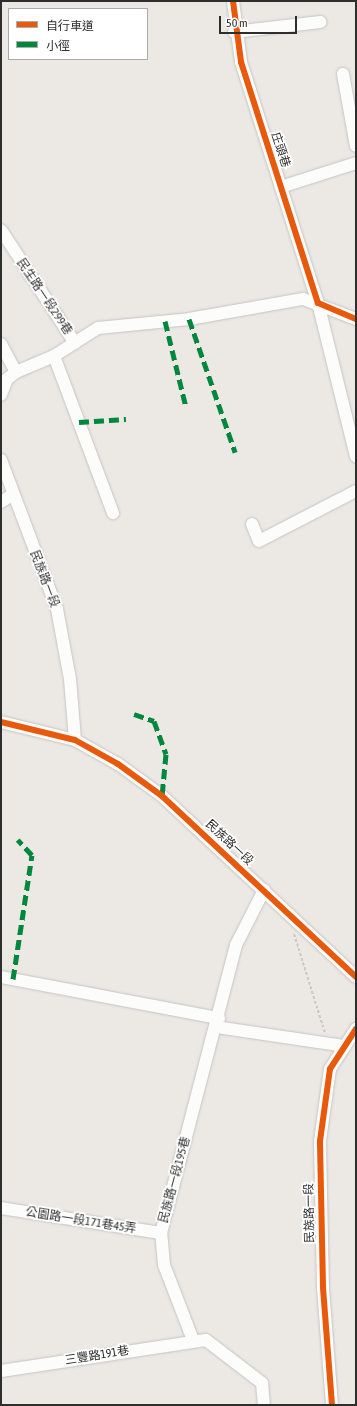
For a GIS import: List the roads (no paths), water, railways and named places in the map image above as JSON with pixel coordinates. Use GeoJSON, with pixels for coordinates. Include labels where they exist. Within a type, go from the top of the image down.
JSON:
{"type":"FeatureCollection","features":[{"type":"Feature","properties":{"kind":"street","name":"庄頭巷"},"geometry":{"type":"LineString","coordinates":[[233,1],[234,32],[318,303],[356,456]]}},
{"type":"Feature","properties":{"kind":"street"},"geometry":{"type":"LineString","coordinates":[[234,32],[320,22]]}},
{"type":"Feature","properties":{"kind":"street"},"geometry":{"type":"LineString","coordinates":[[343,74],[356,146]]}},
{"type":"Feature","properties":{"kind":"street"},"geometry":{"type":"LineString","coordinates":[[281,187],[356,163]]}},
{"type":"Feature","properties":{"kind":"street","name":"民生路一段299巷"},"geometry":{"type":"LineString","coordinates":[[1,230],[75,343]]}},
{"type":"Feature","properties":{"kind":"street"},"geometry":{"type":"LineString","coordinates":[[1,395],[7,379],[16,372],[54,356],[98,328],[189,319],[303,299],[318,303],[356,318]]}},
{"type":"Feature","properties":{"kind":"street"},"geometry":{"type":"LineString","coordinates":[[1,344],[16,372]]}},
{"type":"Feature","properties":{"kind":"street"},"geometry":{"type":"LineString","coordinates":[[54,356],[113,513]]}},
{"type":"Feature","properties":{"kind":"street","name":"民族路一段"},"geometry":{"type":"LineString","coordinates":[[1,460],[12,495],[57,609],[70,679],[75,740],[118,764],[162,796],[356,977]]}},
{"type":"Feature","properties":{"kind":"street"},"geometry":{"type":"LineString","coordinates":[[252,524],[259,541],[356,491]]}},
{"type":"Feature","properties":{"kind":"street"},"geometry":{"type":"LineString","coordinates":[[1,502],[12,495]]}},
{"type":"Feature","properties":{"kind":"street"},"geometry":{"type":"LineString","coordinates":[[1,722],[75,740]]}},
{"type":"Feature","properties":{"kind":"street","name":"民族路一段195巷"},"geometry":{"type":"LineString","coordinates":[[193,1340],[164,1265],[161,1233],[218,1022],[236,945],[264,890]]}},
{"type":"Feature","properties":{"kind":"street"},"geometry":{"type":"LineString","coordinates":[[1,977],[218,1022],[345,1046]]}},
{"type":"Feature","properties":{"kind":"street","name":"民族路一段"},"geometry":{"type":"LineString","coordinates":[[332,1405],[323,1286],[320,1141],[330,1069],[356,1029]]}},
{"type":"Feature","properties":{"kind":"street","name":"公園路一段171巷45弄"},"geometry":{"type":"LineString","coordinates":[[1,1208],[161,1233]]}},
{"type":"Feature","properties":{"kind":"street"},"geometry":{"type":"LineString","coordinates":[[193,1340],[206,1340],[262,1384],[264,1405]]}},
{"type":"Feature","properties":{"kind":"street","name":"三豐路191巷"},"geometry":{"type":"LineString","coordinates":[[1,1371],[193,1340]]}}]}
